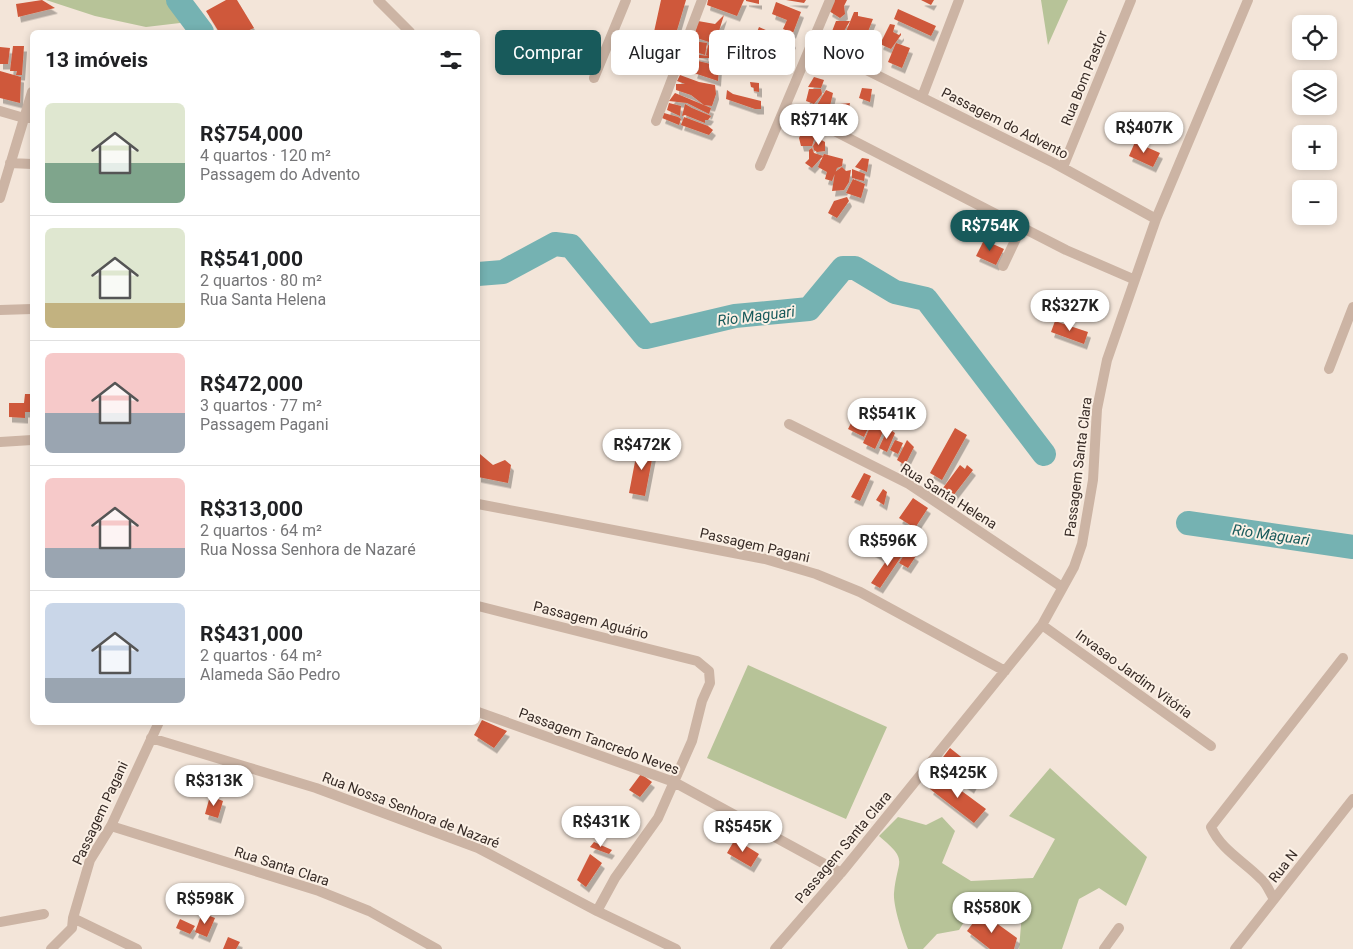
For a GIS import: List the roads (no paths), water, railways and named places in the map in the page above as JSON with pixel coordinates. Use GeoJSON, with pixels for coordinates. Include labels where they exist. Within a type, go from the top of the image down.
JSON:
{"type":"FeatureCollection","features":[{"type":"Feature","properties":{"kind":"street"},"geometry":{"type":"LineString","coordinates":[[378,0],[408,30]]}},
{"type":"Feature","properties":{"kind":"street"},"geometry":{"type":"LineString","coordinates":[[594,78],[626,0]]}},
{"type":"Feature","properties":{"kind":"street"},"geometry":{"type":"LineString","coordinates":[[656,121],[702,0]]}},
{"type":"Feature","properties":{"kind":"street"},"geometry":{"type":"LineString","coordinates":[[817,30],[830,0]]}},
{"type":"Feature","properties":{"kind":"street"},"geometry":{"type":"LineString","coordinates":[[922,97],[959,0]]}},
{"type":"Feature","properties":{"kind":"street","name":"Rua Bom Pastor"},"geometry":{"type":"LineString","coordinates":[[1062,167],[1131,0]]}},
{"type":"Feature","properties":{"kind":"street","name":"Passagem Santa Clara"},"geometry":{"type":"LineString","coordinates":[[775,949],[841,873],[1042,625],[1074,567],[1082,544],[1093,480],[1097,409],[1107,360],[1133,279],[1156,219],[1248,0]]}},
{"type":"Feature","properties":{"kind":"street"},"geometry":{"type":"LineString","coordinates":[[760,166],[805,60]]}},
{"type":"Feature","properties":{"kind":"street","name":"Passagem do Advento"},"geometry":{"type":"LineString","coordinates":[[877,75],[1062,167],[1156,219]]}},
{"type":"Feature","properties":{"kind":"street"},"geometry":{"type":"LineString","coordinates":[[0,198],[10,163],[28,118],[30,105]]}},
{"type":"Feature","properties":{"kind":"street"},"geometry":{"type":"LineString","coordinates":[[786,106],[1066,250],[1133,279]]}},
{"type":"Feature","properties":{"kind":"street"},"geometry":{"type":"LineString","coordinates":[[0,111],[28,118]]}},
{"type":"Feature","properties":{"kind":"street"},"geometry":{"type":"LineString","coordinates":[[10,163],[30,164]]}},
{"type":"Feature","properties":{"kind":"street"},"geometry":{"type":"LineString","coordinates":[[1003,266],[1022,226]]}},
{"type":"Feature","properties":{"kind":"street"},"geometry":{"type":"LineString","coordinates":[[1329,369],[1353,307]]}},
{"type":"Feature","properties":{"kind":"street"},"geometry":{"type":"LineString","coordinates":[[0,310],[30,309]]}},
{"type":"Feature","properties":{"kind":"street","name":"Rua Santa Helena"},"geometry":{"type":"LineString","coordinates":[[789,424],[909,484],[1062,588]]}},
{"type":"Feature","properties":{"kind":"street"},"geometry":{"type":"LineString","coordinates":[[0,442],[30,440]]}},
{"type":"Feature","properties":{"kind":"street","name":"Passagem Pagani"},"geometry":{"type":"LineString","coordinates":[[480,504],[765,559],[816,574],[860,592],[1005,672]]}},
{"type":"Feature","properties":{"kind":"street","name":"Passagem Aguário"},"geometry":{"type":"LineString","coordinates":[[480,607],[697,661],[709,671],[710,683],[702,701],[692,741],[674,782]]}},
{"type":"Feature","properties":{"kind":"street","name":"Invasao Jardim Vitória"},"geometry":{"type":"LineString","coordinates":[[1042,625],[1211,746]]}},
{"type":"Feature","properties":{"kind":"street"},"geometry":{"type":"LineString","coordinates":[[1274,900],[1263,880],[1226,848],[1215,836],[1211,827],[1343,658]]}},
{"type":"Feature","properties":{"kind":"street","name":"Passagem Tancredo Neves"},"geometry":{"type":"LineString","coordinates":[[480,713],[674,782],[841,873]]}},
{"type":"Feature","properties":{"kind":"street","name":"Passagem Pagani"},"geometry":{"type":"LineString","coordinates":[[51,949],[72,928],[73,918],[90,860],[111,826],[158,725]]}},
{"type":"Feature","properties":{"kind":"street","name":"Rua Nossa Senhora de Nazaré"},"geometry":{"type":"LineString","coordinates":[[151,738],[316,788],[478,848],[597,911],[676,949]]}},
{"type":"Feature","properties":{"kind":"street"},"geometry":{"type":"LineString","coordinates":[[597,911],[615,878],[658,818],[674,782]]}},
{"type":"Feature","properties":{"kind":"street","name":"Rua N"},"geometry":{"type":"LineString","coordinates":[[1235,949],[1353,799]]}},
{"type":"Feature","properties":{"kind":"street","name":"Rua Santa Clara"},"geometry":{"type":"LineString","coordinates":[[111,826],[327,894],[370,911],[437,949]]}},
{"type":"Feature","properties":{"kind":"street"},"geometry":{"type":"LineString","coordinates":[[0,922],[44,914]]}},
{"type":"Feature","properties":{"kind":"street"},"geometry":{"type":"LineString","coordinates":[[73,918],[138,949]]}},
{"type":"Feature","properties":{"kind":"street"},"geometry":{"type":"LineString","coordinates":[[1104,949],[1119,928]]}},
{"type":"Feature","properties":{"kind":"waterway","name":"Rio Maguari"},"geometry":{"type":"LineString","coordinates":[[178,0],[200,30]]}},
{"type":"Feature","properties":{"kind":"waterway","name":"Rio Maguari"},"geometry":{"type":"LineString","coordinates":[[480,274],[503,272],[555,244],[571,246],[646,337],[735,316],[809,309],[843,268],[855,268],[895,292],[926,299],[1044,454]]}},
{"type":"Feature","properties":{"kind":"waterway","name":"Rio Maguari"},"geometry":{"type":"LineString","coordinates":[[1188,523],[1353,547]]}}]}
